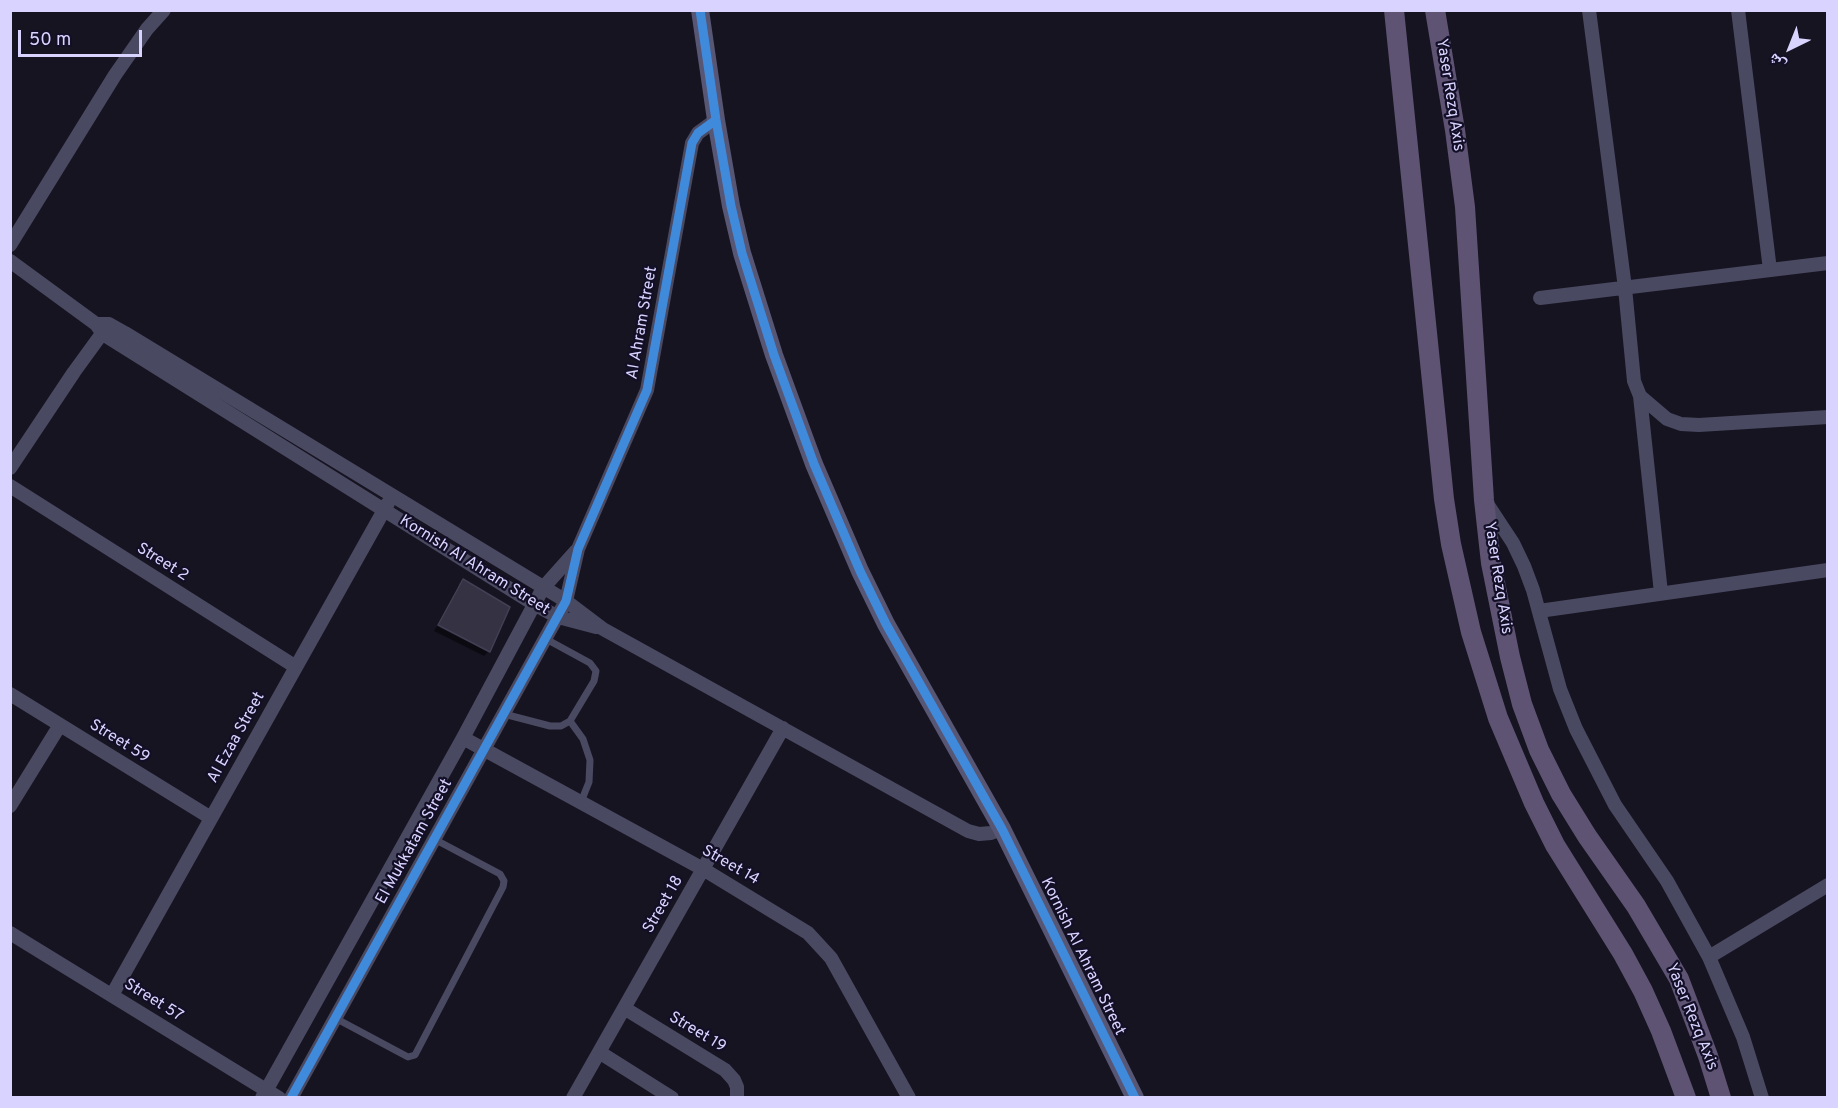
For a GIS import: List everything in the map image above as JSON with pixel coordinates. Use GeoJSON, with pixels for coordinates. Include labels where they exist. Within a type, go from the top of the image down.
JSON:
{"type":"FeatureCollection","features":[{"type":"Feature","properties":{"kind":"main road","name":"Yaser Rezq Axis"},"geometry":{"type":"LineString","coordinates":[[1394,10],[1444,499],[1455,566],[1471,632],[1498,718],[1529,793],[1555,845],[1623,954],[1643,991],[1686,1098]]}},
{"type":"Feature","properties":{"kind":"main road","name":"Yaser Rezq Axis"},"geometry":{"type":"LineString","coordinates":[[1436,10],[1465,207],[1484,500],[1491,563],[1522,704],[1539,750],[1561,794],[1636,906],[1679,979],[1721,1098]]}},
{"type":"Feature","properties":{"kind":"street"},"geometry":{"type":"LineString","coordinates":[[10,245],[116,75],[147,29],[164,10]]}},
{"type":"Feature","properties":{"kind":"street","name":"Kornish Al Ahram Street"},"geometry":{"type":"LineString","coordinates":[[700,10],[716,120],[742,253],[774,354],[814,464],[860,571],[886,624],[1002,829],[1136,1098]]}},
{"type":"Feature","properties":{"kind":"street"},"geometry":{"type":"LineString","coordinates":[[1589,10],[1625,288],[1634,381],[1640,396],[1661,593]]}},
{"type":"Feature","properties":{"kind":"street"},"geometry":{"type":"LineString","coordinates":[[1738,10],[1770,270]]}},
{"type":"Feature","properties":{"kind":"street","name":"Al Ahram Street"},"geometry":{"type":"LineString","coordinates":[[566,602],[578,549],[646,390],[688,154],[698,134],[716,120]]}},
{"type":"Feature","properties":{"kind":"street"},"geometry":{"type":"LineString","coordinates":[[10,261],[102,327],[10,468]]}},
{"type":"Feature","properties":{"kind":"street"},"geometry":{"type":"LineString","coordinates":[[1540,298],[1827,263]]}},
{"type":"Feature","properties":{"kind":"street","name":"Kornish Al Ahram Street"},"geometry":{"type":"LineString","coordinates":[[102,327],[392,496],[566,602],[603,629]]}},
{"type":"Feature","properties":{"kind":"street","name":"Kornish Al Ahram Street"},"geometry":{"type":"LineString","coordinates":[[102,327],[384,510],[534,604],[558,617],[603,629]]}},
{"type":"Feature","properties":{"kind":"street"},"geometry":{"type":"LineString","coordinates":[[1640,396],[1667,419],[1681,424],[1700,425],[1827,417]]}},
{"type":"Feature","properties":{"kind":"street","name":"Street 2"},"geometry":{"type":"LineString","coordinates":[[10,486],[296,667]]}},
{"type":"Feature","properties":{"kind":"street","name":"Al Ezaa Street"},"geometry":{"type":"LineString","coordinates":[[112,995],[392,496]]}},
{"type":"Feature","properties":{"kind":"street"},"geometry":{"type":"LineString","coordinates":[[1484,500],[1513,543],[1527,574],[1560,689],[1594,768],[1631,831],[1667,882],[1709,957],[1743,1037],[1762,1098]]}},
{"type":"Feature","properties":{"kind":"street","name":"Al Ahram Street"},"geometry":{"type":"LineString","coordinates":[[543,588],[578,549]]}},
{"type":"Feature","properties":{"kind":"street"},"geometry":{"type":"LineString","coordinates":[[1539,611],[1827,570]]}},
{"type":"Feature","properties":{"kind":"street","name":"El Mukkatam Street"},"geometry":{"type":"LineString","coordinates":[[269,1095],[543,588]]}},
{"type":"Feature","properties":{"kind":"street","name":"El Mukkatam Street"},"geometry":{"type":"LineString","coordinates":[[291,1098],[566,602]]}},
{"type":"Feature","properties":{"kind":"street"},"geometry":{"type":"LineString","coordinates":[[603,629],[968,831],[979,834],[1002,829]]}},
{"type":"Feature","properties":{"kind":"street","name":"Street 59"},"geometry":{"type":"LineString","coordinates":[[10,694],[211,818]]}},
{"type":"Feature","properties":{"kind":"street"},"geometry":{"type":"LineString","coordinates":[[10,806],[60,725]]}},
{"type":"Feature","properties":{"kind":"street","name":"Street 18"},"geometry":{"type":"LineString","coordinates":[[573,1098],[783,728]]}},
{"type":"Feature","properties":{"kind":"street","name":"Street 14"},"geometry":{"type":"LineString","coordinates":[[463,738],[703,869],[795,923],[821,945],[831,958],[909,1098]]}},
{"type":"Feature","properties":{"kind":"street"},"geometry":{"type":"LineString","coordinates":[[1709,957],[1827,885]]}},
{"type":"Feature","properties":{"kind":"street","name":"Street 57"},"geometry":{"type":"LineString","coordinates":[[10,933],[269,1095]]}},
{"type":"Feature","properties":{"kind":"street","name":"Street 19"},"geometry":{"type":"LineString","coordinates":[[624,1008],[724,1070],[734,1080],[737,1087],[737,1098]]}},
{"type":"Feature","properties":{"kind":"street"},"geometry":{"type":"LineString","coordinates":[[600,1052],[672,1098]]}},
{"type":"Feature","properties":{"kind":"lane"},"geometry":{"type":"LineString","coordinates":[[504,714],[550,726],[561,726],[570,721],[594,681],[596,671],[591,663],[546,639]]}},
{"type":"Feature","properties":{"kind":"lane"},"geometry":{"type":"LineString","coordinates":[[570,721],[583,739],[590,760],[589,782],[581,802]]}},
{"type":"Feature","properties":{"kind":"lane"},"geometry":{"type":"LineString","coordinates":[[335,1018],[408,1057],[415,1055],[503,887],[504,880],[501,874],[434,839]]}},
{"type":"Feature","properties":{"kind":"building"},"geometry":{"type":"Polygon","coordinates":[[[463,579],[510,607],[490,652],[438,625],[463,579]]]}},
{"type":"Feature","properties":{"kind":"cycle path"},"geometry":{"type":"LineString","coordinates":[[700,10],[716,120],[742,253],[774,355],[814,464],[860,571],[886,624],[1002,829],[1135,1098]]}},
{"type":"Feature","properties":{"kind":"cycle path"},"geometry":{"type":"LineString","coordinates":[[291,1098],[566,601],[578,549],[647,390],[692,143],[698,133],[716,120]]}}]}
